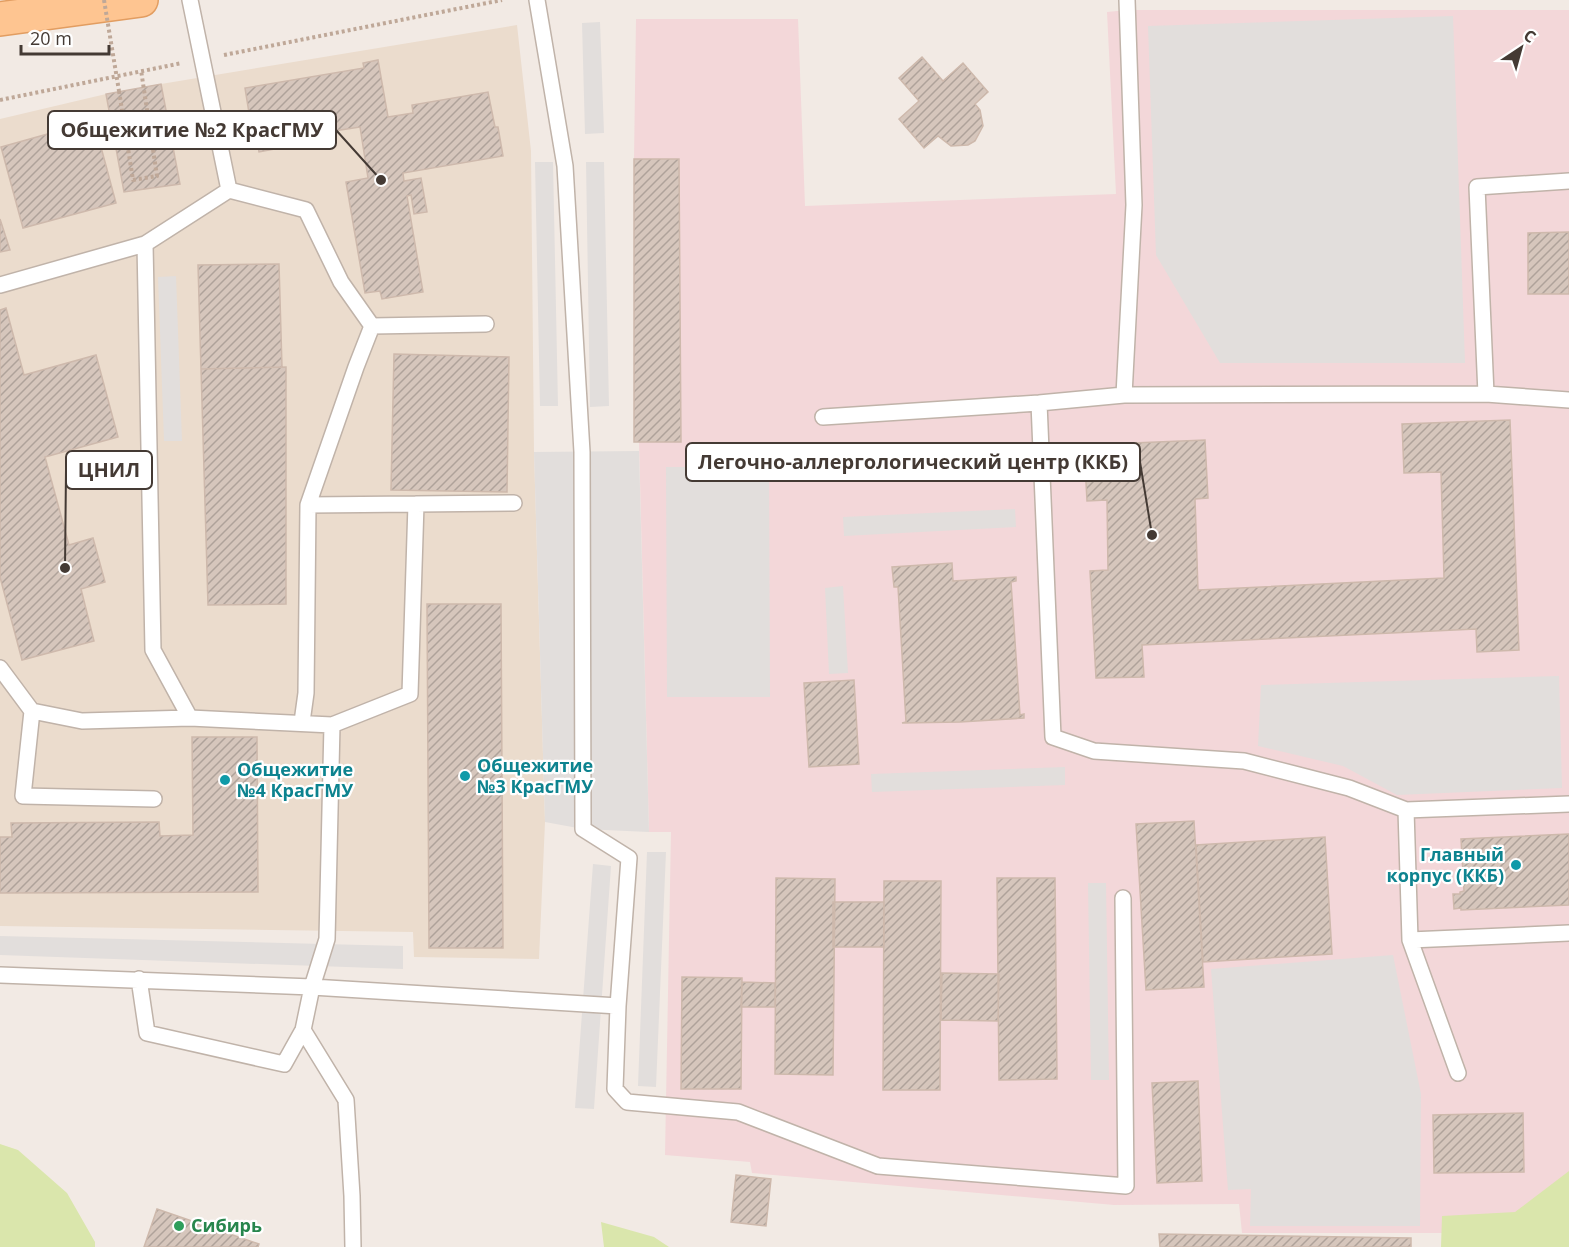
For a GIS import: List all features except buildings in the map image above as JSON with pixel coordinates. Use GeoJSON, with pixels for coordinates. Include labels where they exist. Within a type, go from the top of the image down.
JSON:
{"type":"FeatureCollection","features":[{"type":"Feature","properties":{"kind":"main road"},"geometry":{"type":"LineString","coordinates":[[0,19],[109,2],[141,0]]}},
{"type":"Feature","properties":{"kind":"lane"},"geometry":{"type":"LineString","coordinates":[[190,0],[229,190]]}},
{"type":"Feature","properties":{"kind":"lane"},"geometry":{"type":"LineString","coordinates":[[537,0],[566,166],[581,441],[583,829],[628,858],[615,1089],[627,1102],[738,1112],[878,1166],[1126,1186],[1123,898]]}},
{"type":"Feature","properties":{"kind":"lane"},"geometry":{"type":"LineString","coordinates":[[1124,395],[1134,205],[1127,0]]}},
{"type":"Feature","properties":{"kind":"lane"},"geometry":{"type":"LineString","coordinates":[[1486,394],[1478,187],[1569,181]]}},
{"type":"Feature","properties":{"kind":"lane"},"geometry":{"type":"LineString","coordinates":[[0,285],[144,244],[229,190],[306,210],[341,282],[372,326]]}},
{"type":"Feature","properties":{"kind":"lane"},"geometry":{"type":"LineString","coordinates":[[144,244],[153,650],[190,718]]}},
{"type":"Feature","properties":{"kind":"lane"},"geometry":{"type":"LineString","coordinates":[[372,326],[486,324]]}},
{"type":"Feature","properties":{"kind":"lane"},"geometry":{"type":"LineString","coordinates":[[302,722],[306,693],[308,505],[372,326]]}},
{"type":"Feature","properties":{"kind":"lane"},"geometry":{"type":"LineString","coordinates":[[823,417],[1124,395],[1486,394],[1569,400]]}},
{"type":"Feature","properties":{"kind":"lane"},"geometry":{"type":"LineString","coordinates":[[1039,403],[1053,737],[1094,751],[1244,761],[1349,788],[1406,810],[1569,804]]}},
{"type":"Feature","properties":{"kind":"lane"},"geometry":{"type":"LineString","coordinates":[[308,505],[514,503]]}},
{"type":"Feature","properties":{"kind":"lane"},"geometry":{"type":"LineString","coordinates":[[0,668],[32,711],[82,721],[190,718],[332,724],[410,694],[417,504]]}},
{"type":"Feature","properties":{"kind":"lane"},"geometry":{"type":"LineString","coordinates":[[32,711],[23,796],[154,799]]}},
{"type":"Feature","properties":{"kind":"lane"},"geometry":{"type":"LineString","coordinates":[[139,980],[147,1033],[284,1064],[303,1030],[312,987],[327,939],[332,724]]}},
{"type":"Feature","properties":{"kind":"lane"},"geometry":{"type":"LineString","coordinates":[[1406,810],[1410,940],[1458,1073]]}},
{"type":"Feature","properties":{"kind":"lane"},"geometry":{"type":"LineString","coordinates":[[1410,940],[1569,933]]}},
{"type":"Feature","properties":{"kind":"lane"},"geometry":{"type":"LineString","coordinates":[[0,975],[312,987],[618,1006]]}},
{"type":"Feature","properties":{"kind":"lane"},"geometry":{"type":"LineString","coordinates":[[303,1030],[346,1100],[353,1247]]}},
{"type":"Feature","properties":{"kind":"path"},"geometry":{"type":"LineString","coordinates":[[0,100],[141,70],[502,0]]}},
{"type":"Feature","properties":{"kind":"path"},"geometry":{"type":"LineString","coordinates":[[109,2],[119,91],[133,180],[157,176],[141,70]]}},
{"type":"Feature","properties":{"kind":"shaded area"},"geometry":{"type":"Polygon","coordinates":[[[1127,10],[1569,10],[1569,1233],[1242,1233],[1239,1204],[1114,1205],[752,1173],[750,1162],[665,1155],[671,832],[649,832],[639,441],[679,159],[634,159],[636,19],[798,19],[805,206],[1116,194],[1107,12],[1127,10]]]}},
{"type":"Feature","properties":{"kind":"shaded area"},"geometry":{"type":"Polygon","coordinates":[[[1453,16],[1465,363],[1220,363],[1156,255],[1148,26],[1453,16]]]}},
{"type":"Feature","properties":{"kind":"shaded area"},"geometry":{"type":"Polygon","coordinates":[[[600,22],[604,133],[585,134],[582,23],[600,22]]]}},
{"type":"Feature","properties":{"kind":"shaded area"},"geometry":{"type":"Polygon","coordinates":[[[517,25],[531,151],[534,452],[545,822],[539,959],[414,957],[413,932],[0,926],[0,119],[106,94],[124,192],[180,183],[161,84],[517,25]]]}},
{"type":"Feature","properties":{"kind":"shaded area"},"geometry":{"type":"Polygon","coordinates":[[[535,162],[553,162],[558,406],[540,406],[535,162]]]}},
{"type":"Feature","properties":{"kind":"shaded area"},"geometry":{"type":"Polygon","coordinates":[[[586,162],[604,162],[609,406],[590,407],[586,162]]]}},
{"type":"Feature","properties":{"kind":"shaded area"},"geometry":{"type":"Polygon","coordinates":[[[176,276],[182,441],[164,441],[158,277],[176,276]]]}},
{"type":"Feature","properties":{"kind":"shaded area"},"geometry":{"type":"Polygon","coordinates":[[[639,451],[649,832],[583,829],[545,822],[534,452],[639,451]]]}},
{"type":"Feature","properties":{"kind":"shaded area"},"geometry":{"type":"Polygon","coordinates":[[[666,467],[769,467],[770,697],[667,697],[666,467]]]}},
{"type":"Feature","properties":{"kind":"shaded area"},"geometry":{"type":"Polygon","coordinates":[[[1015,509],[1016,527],[844,536],[843,517],[1015,509]]]}},
{"type":"Feature","properties":{"kind":"shaded area"},"geometry":{"type":"Polygon","coordinates":[[[843,586],[848,673],[829,674],[825,588],[843,586]]]}},
{"type":"Feature","properties":{"kind":"shaded area"},"geometry":{"type":"Polygon","coordinates":[[[1559,676],[1562,788],[1397,795],[1343,766],[1258,746],[1261,685],[1559,676]]]}},
{"type":"Feature","properties":{"kind":"shaded area"},"geometry":{"type":"Polygon","coordinates":[[[1065,767],[1065,785],[872,792],[871,774],[1065,767]]]}},
{"type":"Feature","properties":{"kind":"shaded area"},"geometry":{"type":"Polygon","coordinates":[[[647,852],[666,852],[656,1087],[638,1086],[647,852]]]}},
{"type":"Feature","properties":{"kind":"shaded area"},"geometry":{"type":"Polygon","coordinates":[[[593,864],[611,866],[594,1109],[575,1108],[593,864]]]}},
{"type":"Feature","properties":{"kind":"shaded area"},"geometry":{"type":"Polygon","coordinates":[[[1088,883],[1106,883],[1109,1080],[1091,1080],[1088,883]]]}},
{"type":"Feature","properties":{"kind":"shaded area"},"geometry":{"type":"Polygon","coordinates":[[[0,936],[403,946],[403,969],[0,955],[0,936]]]}},
{"type":"Feature","properties":{"kind":"shaded area"},"geometry":{"type":"Polygon","coordinates":[[[1393,955],[1421,1094],[1420,1226],[1250,1226],[1251,1189],[1228,1190],[1211,969],[1393,955]]]}},
{"type":"Feature","properties":{"kind":"green space"},"geometry":{"type":"Polygon","coordinates":[[[0,1144],[18,1150],[67,1193],[95,1242],[95,1247],[0,1247],[0,1144]]]}},
{"type":"Feature","properties":{"kind":"green space"},"geometry":{"type":"Polygon","coordinates":[[[1569,1171],[1569,1247],[1441,1247],[1442,1216],[1515,1212],[1569,1171]]]}},
{"type":"Feature","properties":{"kind":"green space"},"geometry":{"type":"Polygon","coordinates":[[[601,1222],[654,1237],[669,1247],[604,1247],[601,1222]]]}},
{"type":"Feature","properties":{"kind":"place","name":"Общежитие №2 КрасГМУ"},"geometry":{"type":"Point","coordinates":[381,180]}},
{"type":"Feature","properties":{"kind":"place","name":"Легочно-аллергологический центр (ККБ)"},"geometry":{"type":"Point","coordinates":[1152,535]}},
{"type":"Feature","properties":{"kind":"place","name":"ЦНИЛ"},"geometry":{"type":"Point","coordinates":[65,568]}},
{"type":"Feature","properties":{"kind":"place","name":"Общежитие №3 КрасГМУ"},"geometry":{"type":"Point","coordinates":[465,776]}},
{"type":"Feature","properties":{"kind":"place","name":"Общежитие №4 КрасГМУ"},"geometry":{"type":"Point","coordinates":[225,780]}},
{"type":"Feature","properties":{"kind":"place","name":"Главный корпус (ККБ)"},"geometry":{"type":"Point","coordinates":[1516,865]}},
{"type":"Feature","properties":{"kind":"place","name":"Сибирь"},"geometry":{"type":"Point","coordinates":[179,1226]}}]}
